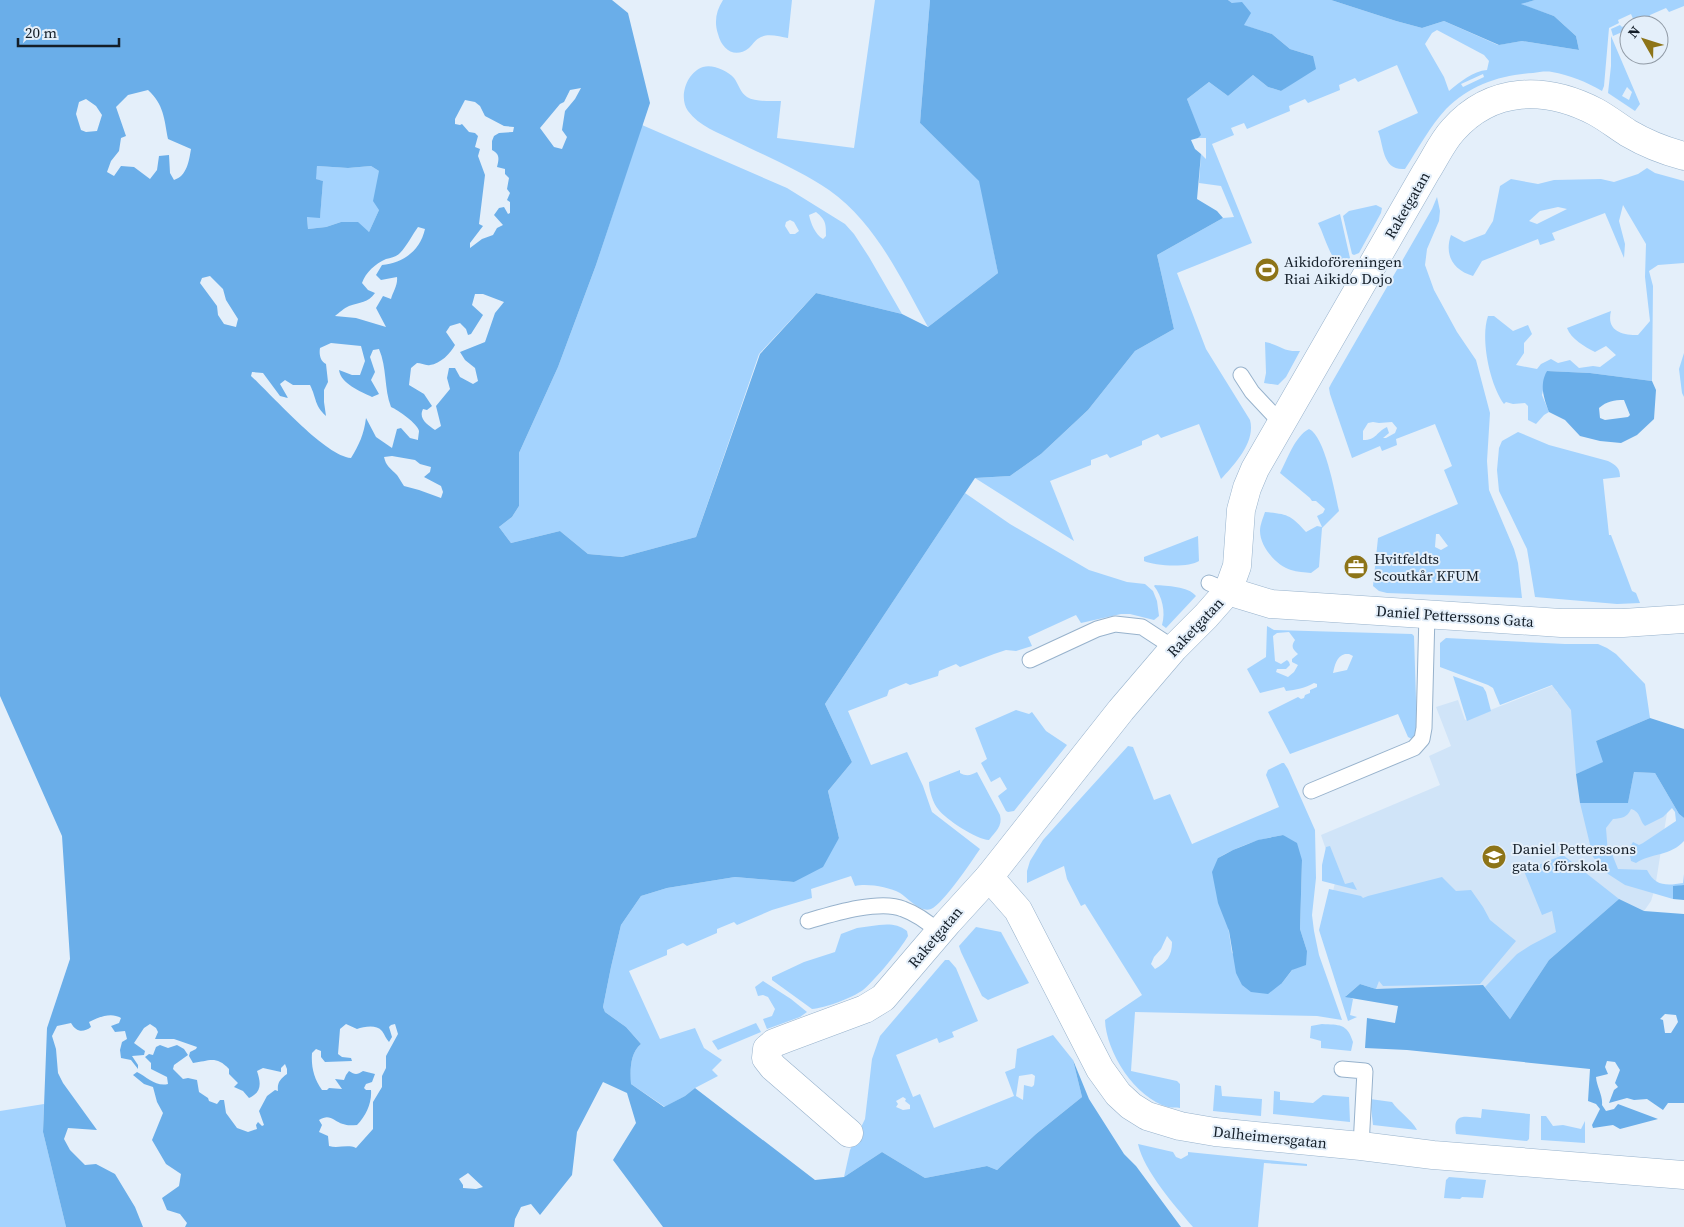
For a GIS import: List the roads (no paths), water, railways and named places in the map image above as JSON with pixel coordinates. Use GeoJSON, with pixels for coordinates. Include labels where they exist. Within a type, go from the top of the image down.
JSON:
{"type":"FeatureCollection","features":[{"type":"Feature","properties":{"kind":"street","name":"Raketgatan"},"geometry":{"type":"LineString","coordinates":[[849,1133],[773,1067],[766,1058],[767,1049],[780,1041],[865,1009],[883,998],[989,877],[1121,710],[1174,648],[1206,616],[1218,587],[1237,566],[1241,510],[1247,488],[1281,423],[1451,132],[1473,111],[1492,102],[1518,94],[1537,93],[1582,105],[1645,142],[1684,156]]}},
{"type":"Feature","properties":{"kind":"street","name":"Daniel Petterssons Gata"},"geometry":{"type":"LineString","coordinates":[[1218,587],[1271,604],[1591,624],[1684,619]]}},
{"type":"Feature","properties":{"kind":"street","name":"Dalheimersgatan"},"geometry":{"type":"LineString","coordinates":[[989,877],[1018,910],[1100,1069],[1118,1094],[1138,1111],[1160,1121],[1215,1132],[1433,1155],[1684,1176]]}},
{"type":"Feature","properties":{"kind":"lane"},"geometry":{"type":"LineString","coordinates":[[1241,375],[1252,392],[1281,423]]}},
{"type":"Feature","properties":{"kind":"lane"},"geometry":{"type":"LineString","coordinates":[[1311,791],[1414,748],[1422,739],[1424,728],[1427,614]]}},
{"type":"Feature","properties":{"kind":"lane"},"geometry":{"type":"LineString","coordinates":[[1030,660],[1115,624],[1142,628],[1174,648]]}},
{"type":"Feature","properties":{"kind":"lane"},"geometry":{"type":"LineString","coordinates":[[808,921],[840,911],[882,906],[902,908],[926,921],[940,932]]}},
{"type":"Feature","properties":{"kind":"lane"},"geometry":{"type":"LineString","coordinates":[[1342,1069],[1371,1072],[1361,1146]]}},
{"type":"Feature","properties":{"kind":"place","name":"Aikidoföreningen Riai Aikido Dojo"},"geometry":{"type":"Point","coordinates":[1267,270]}},
{"type":"Feature","properties":{"kind":"place","name":"Hvitfeldts Scoutkår KFUM"},"geometry":{"type":"Point","coordinates":[1356,567]}},
{"type":"Feature","properties":{"kind":"place","name":"Daniel Petterssons gata 6 förskola"},"geometry":{"type":"Point","coordinates":[1494,857]}}]}
